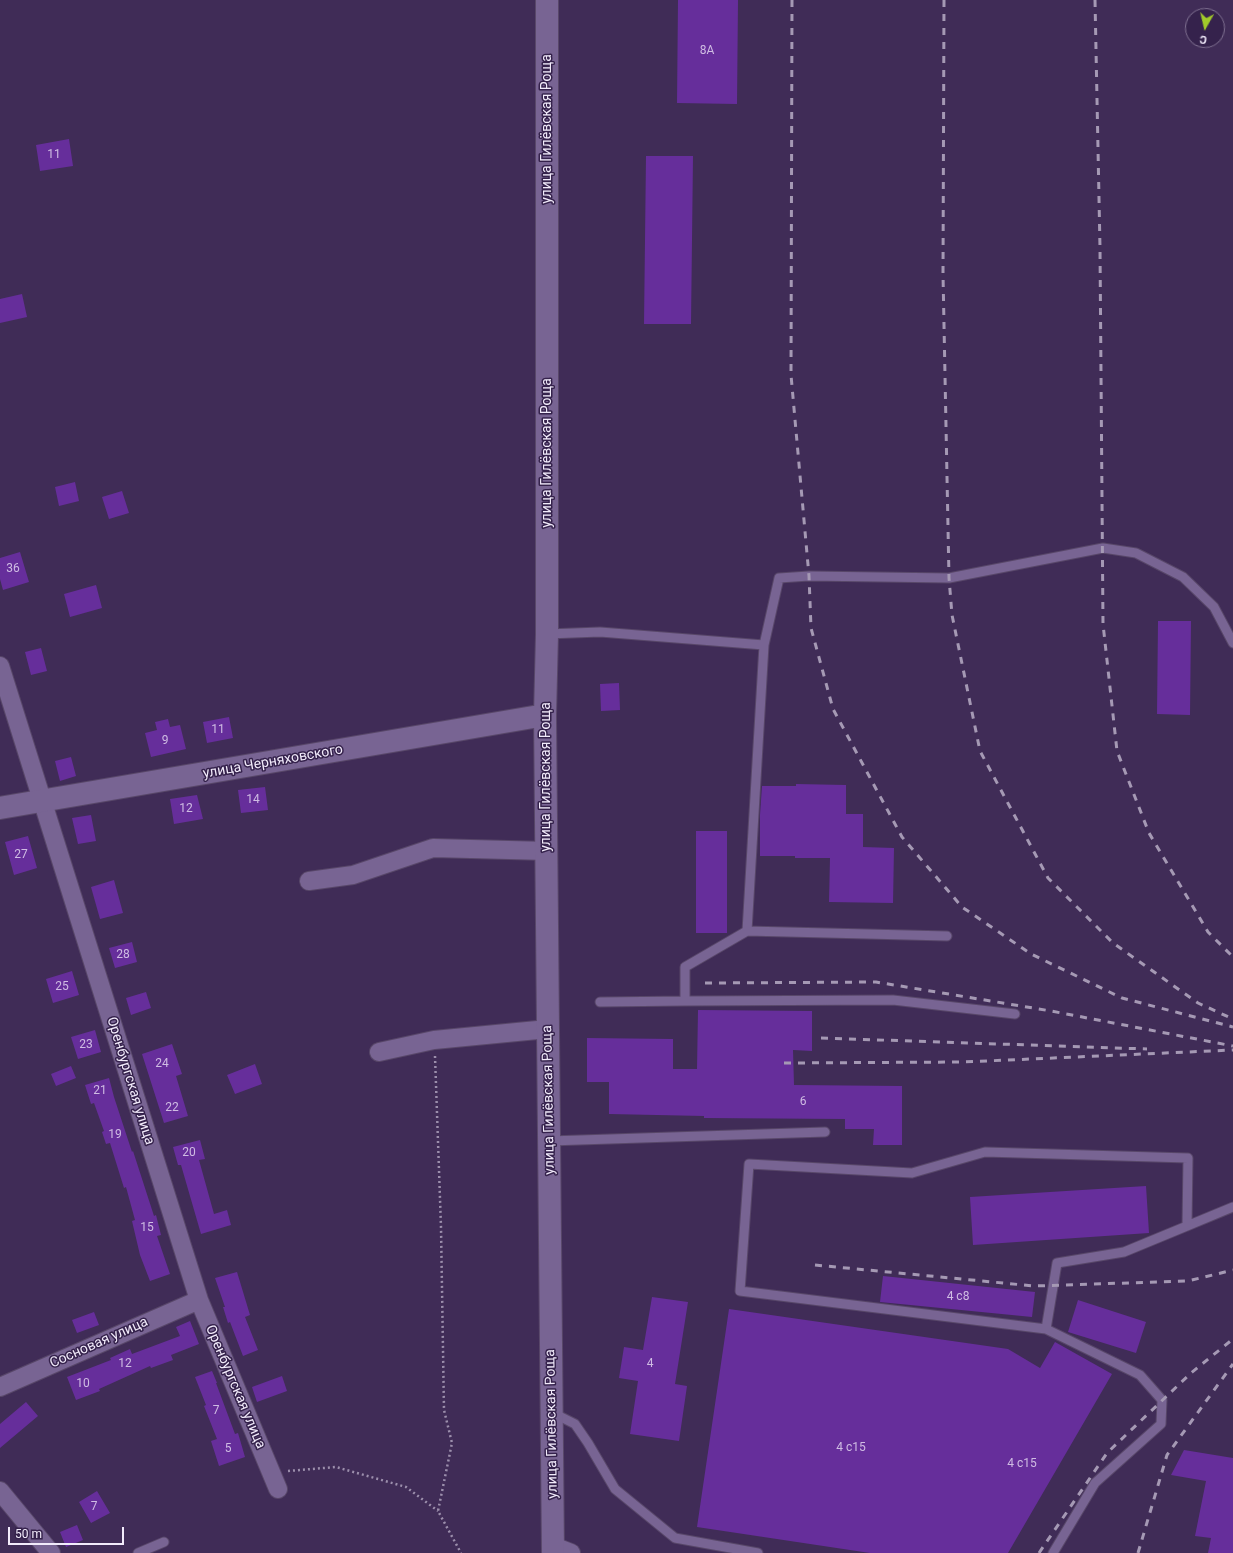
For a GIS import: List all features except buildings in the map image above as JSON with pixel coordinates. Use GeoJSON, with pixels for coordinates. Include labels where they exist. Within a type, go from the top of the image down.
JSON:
{"type":"FeatureCollection","features":[{"type":"Feature","properties":{"kind":"street","name":"улица Гилёвская Роща"},"geometry":{"type":"LineString","coordinates":[[547,0],[547,634],[545,715],[552,1412],[559,1550]]}},
{"type":"Feature","properties":{"kind":"street","name":"Оренбургская улица"},"geometry":{"type":"LineString","coordinates":[[0,666],[199,1300],[275,1481]]}},
{"type":"Feature","properties":{"kind":"street","name":"улица Черняховского"},"geometry":{"type":"LineString","coordinates":[[0,808],[545,715]]}},
{"type":"Feature","properties":{"kind":"street"},"geometry":{"type":"LineString","coordinates":[[309,881],[353,875],[433,848],[547,850]]}},
{"type":"Feature","properties":{"kind":"street"},"geometry":{"type":"LineString","coordinates":[[379,1052],[434,1040],[548,1029]]}},
{"type":"Feature","properties":{"kind":"street","name":"Сосновая улица"},"geometry":{"type":"LineString","coordinates":[[0,1387],[199,1300]]}},
{"type":"Feature","properties":{"kind":"street"},"geometry":{"type":"LineString","coordinates":[[0,1491],[50,1553]]}},
{"type":"Feature","properties":{"kind":"lane"},"geometry":{"type":"LineString","coordinates":[[747,931],[764,645],[779,578],[809,576],[949,578],[1103,548],[1136,553],[1183,577],[1214,607],[1233,643]]}},
{"type":"Feature","properties":{"kind":"lane"},"geometry":{"type":"LineString","coordinates":[[547,634],[600,632],[764,645]]}},
{"type":"Feature","properties":{"kind":"lane"},"geometry":{"type":"LineString","coordinates":[[685,1001],[685,967],[747,931],[947,936]]}},
{"type":"Feature","properties":{"kind":"lane"},"geometry":{"type":"LineString","coordinates":[[600,1002],[893,1000],[1015,1014]]}},
{"type":"Feature","properties":{"kind":"lane"},"geometry":{"type":"LineString","coordinates":[[549,1141],[825,1132]]}},
{"type":"Feature","properties":{"kind":"lane"},"geometry":{"type":"LineString","coordinates":[[1053,1553],[1095,1483],[1161,1424],[1162,1400],[1140,1375],[1046,1329],[740,1292],[749,1164],[912,1174],[985,1152],[1188,1158],[1187,1226]]}},
{"type":"Feature","properties":{"kind":"lane"},"geometry":{"type":"LineString","coordinates":[[1046,1329],[1057,1263],[1124,1252],[1233,1207]]}},
{"type":"Feature","properties":{"kind":"lane"},"geometry":{"type":"LineString","coordinates":[[552,1412],[575,1424],[615,1489],[675,1538],[758,1553]]}},
{"type":"Feature","properties":{"kind":"lane"},"geometry":{"type":"LineString","coordinates":[[138,1553],[164,1542]]}},
{"type":"Feature","properties":{"kind":"path"},"geometry":{"type":"LineString","coordinates":[[434,1040],[444,1410],[452,1443],[438,1512]]}},
{"type":"Feature","properties":{"kind":"path"},"geometry":{"type":"LineString","coordinates":[[275,1481],[336,1467],[406,1487],[438,1512],[461,1553]]}},
{"type":"Feature","properties":{"kind":"railway"},"geometry":{"type":"LineString","coordinates":[[792,0],[791,375],[809,576],[811,628],[833,709],[902,837],[962,907],[1031,954],[1122,998],[1233,1027]]}},
{"type":"Feature","properties":{"kind":"railway"},"geometry":{"type":"LineString","coordinates":[[944,0],[943,274],[949,578],[952,615],[980,751],[1048,878],[1113,943],[1198,1003],[1233,1019]]}},
{"type":"Feature","properties":{"kind":"railway"},"geometry":{"type":"LineString","coordinates":[[1095,0],[1100,248],[1103,624],[1117,751],[1149,833],[1208,932],[1233,957]]}},
{"type":"Feature","properties":{"kind":"railway"},"geometry":{"type":"LineString","coordinates":[[705,983],[876,982],[1051,1011],[1233,1046]]}},
{"type":"Feature","properties":{"kind":"railway"},"geometry":{"type":"LineString","coordinates":[[821,1038],[1147,1049]]}},
{"type":"Feature","properties":{"kind":"railway"},"geometry":{"type":"LineString","coordinates":[[784,1063],[963,1062],[1233,1050]]}},
{"type":"Feature","properties":{"kind":"railway"},"geometry":{"type":"LineString","coordinates":[[815,1265],[1034,1286],[1188,1281],[1233,1270]]}},
{"type":"Feature","properties":{"kind":"railway"},"geometry":{"type":"LineString","coordinates":[[1039,1553],[1107,1453],[1191,1373],[1233,1339]]}},
{"type":"Feature","properties":{"kind":"railway"},"geometry":{"type":"LineString","coordinates":[[1138,1553],[1167,1455],[1233,1364]]}}]}
